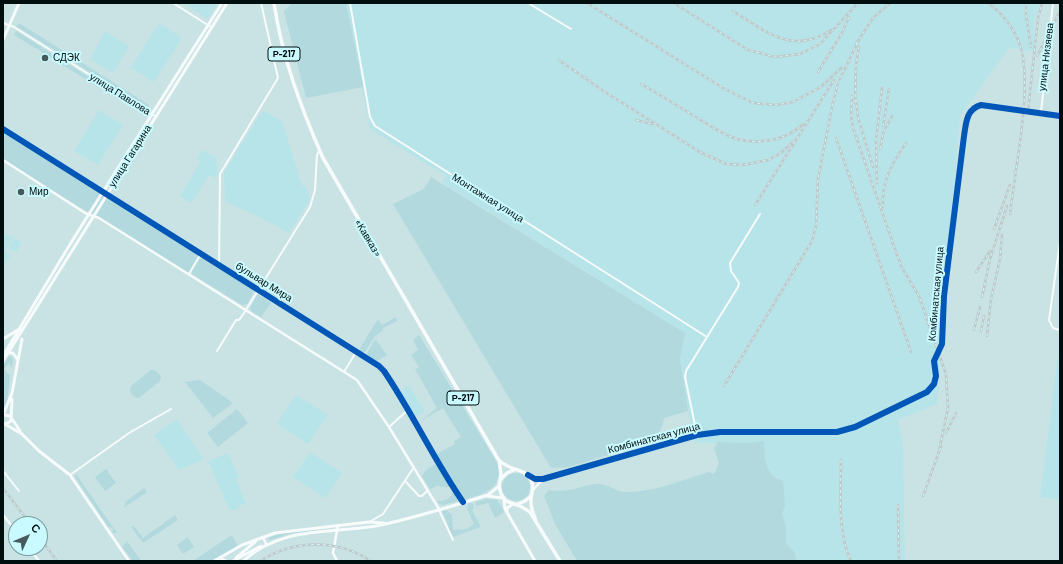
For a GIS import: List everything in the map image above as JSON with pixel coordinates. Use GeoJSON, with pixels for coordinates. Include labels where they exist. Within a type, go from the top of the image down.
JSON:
{"type":"FeatureCollection","features":[{"type":"Feature","properties":{"kind":"highway","name":"«Кавказ»"},"geometry":{"type":"LineString","coordinates":[[274,3],[285,58],[307,123],[319,151],[346,200],[498,459],[507,467],[528,475]]}},
{"type":"Feature","properties":{"kind":"highway","name":"«Кавказ»"},"geometry":{"type":"LineString","coordinates":[[498,459],[501,479],[499,486]]}},
{"type":"Feature","properties":{"kind":"highway"},"geometry":{"type":"LineString","coordinates":[[501,479],[507,473],[515,470]]}},
{"type":"Feature","properties":{"kind":"highway"},"geometry":{"type":"LineString","coordinates":[[528,475],[532,482],[532,509],[536,521]]}},
{"type":"Feature","properties":{"kind":"highway"},"geometry":{"type":"LineString","coordinates":[[499,486],[503,498],[530,512],[560,561]]}},
{"type":"Feature","properties":{"kind":"highway"},"geometry":{"type":"LineString","coordinates":[[514,504],[526,501],[531,496]]}},
{"type":"Feature","properties":{"kind":"main road"},"geometry":{"type":"LineString","coordinates":[[3,40],[19,3]]}},
{"type":"Feature","properties":{"kind":"main road","name":"улица Гагарина"},"geometry":{"type":"LineString","coordinates":[[3,361],[5,355],[91,215],[210,26],[222,3]]}},
{"type":"Feature","properties":{"kind":"main road","name":"улица Гагарина"},"geometry":{"type":"LineString","coordinates":[[210,26],[227,3]]}},
{"type":"Feature","properties":{"kind":"main road","name":"улица Гагарина"},"geometry":{"type":"LineString","coordinates":[[3,339],[22,329]]}},
{"type":"Feature","properties":{"kind":"main road"},"geometry":{"type":"LineString","coordinates":[[3,424],[9,423],[11,418],[12,393],[22,339]]}},
{"type":"Feature","properties":{"kind":"main road"},"geometry":{"type":"LineString","coordinates":[[3,348],[5,355],[10,352],[14,353],[18,360]]}},
{"type":"Feature","properties":{"kind":"main road"},"geometry":{"type":"LineString","coordinates":[[12,393],[3,415],[8,414],[22,434],[39,451],[70,475],[129,561]]}},
{"type":"Feature","properties":{"kind":"main road"},"geometry":{"type":"LineString","coordinates":[[3,424],[22,434]]}},
{"type":"Feature","properties":{"kind":"main road"},"geometry":{"type":"LineString","coordinates":[[233,561],[266,544],[289,536],[386,523],[484,496],[492,493],[499,486]]}},
{"type":"Feature","properties":{"kind":"main road"},"geometry":{"type":"LineString","coordinates":[[484,496],[503,498],[504,506],[508,514],[535,561]]}},
{"type":"Feature","properties":{"kind":"main road"},"geometry":{"type":"LineString","coordinates":[[508,514],[507,508],[514,504]]}},
{"type":"Feature","properties":{"kind":"main road"},"geometry":{"type":"LineString","coordinates":[[214,561],[262,538],[288,531],[369,522],[386,523]]}},
{"type":"Feature","properties":{"kind":"main road"},"geometry":{"type":"LineString","coordinates":[[233,561],[262,538]]}},
{"type":"Feature","properties":{"kind":"main road"},"geometry":{"type":"LineString","coordinates":[[243,561],[266,544]]}},
{"type":"Feature","properties":{"kind":"main road"},"geometry":{"type":"LineString","coordinates":[[219,558],[226,561]]}},
{"type":"Feature","properties":{"kind":"street"},"geometry":{"type":"LineString","coordinates":[[173,3],[210,26]]}},
{"type":"Feature","properties":{"kind":"street"},"geometry":{"type":"LineString","coordinates":[[219,266],[221,262],[220,174],[278,78],[261,3]]}},
{"type":"Feature","properties":{"kind":"street","name":"Монтажная улица"},"geometry":{"type":"LineString","coordinates":[[350,3],[370,117],[375,126],[707,337]]}},
{"type":"Feature","properties":{"kind":"street"},"geometry":{"type":"LineString","coordinates":[[528,3],[571,29]]}},
{"type":"Feature","properties":{"kind":"street","name":"улица Низяева"},"geometry":{"type":"LineString","coordinates":[[1041,112],[1052,3]]}},
{"type":"Feature","properties":{"kind":"street","name":"улица Павлова"},"geometry":{"type":"LineString","coordinates":[[3,23],[154,116]]}},
{"type":"Feature","properties":{"kind":"street","name":"Комбинатская улица"},"geometry":{"type":"LineString","coordinates":[[533,490],[544,480],[697,435],[720,432],[837,432],[855,427],[930,390],[934,384],[936,376],[934,368],[936,356],[942,344],[944,295],[964,136],[969,114],[975,107],[980,105],[1041,112],[1060,116]]}},
{"type":"Feature","properties":{"kind":"street","name":"бульвар Мира"},"geometry":{"type":"LineString","coordinates":[[3,129],[383,370],[409,409],[433,456],[463,502]]}},
{"type":"Feature","properties":{"kind":"street"},"geometry":{"type":"LineString","coordinates":[[217,351],[236,320],[239,320],[246,310],[257,290],[310,207],[315,184],[317,155],[319,151]]}},
{"type":"Feature","properties":{"kind":"street"},"geometry":{"type":"LineString","coordinates":[[3,160],[189,274],[360,383],[429,490],[452,540]]}},
{"type":"Feature","properties":{"kind":"street"},"geometry":{"type":"LineString","coordinates":[[697,435],[685,377],[686,371],[738,287],[739,283],[731,271],[730,263],[760,214]]}},
{"type":"Feature","properties":{"kind":"street"},"geometry":{"type":"LineString","coordinates":[[1060,242],[1049,320],[1053,328],[1060,330]]}},
{"type":"Feature","properties":{"kind":"street"},"geometry":{"type":"LineString","coordinates":[[189,274],[200,255]]}},
{"type":"Feature","properties":{"kind":"street"},"geometry":{"type":"LineString","coordinates":[[22,329],[22,339]]}},
{"type":"Feature","properties":{"kind":"street"},"geometry":{"type":"LineString","coordinates":[[344,372],[356,352]]}},
{"type":"Feature","properties":{"kind":"street"},"geometry":{"type":"LineString","coordinates":[[70,475],[129,433],[171,409]]}},
{"type":"Feature","properties":{"kind":"street"},"geometry":{"type":"LineString","coordinates":[[389,426],[409,409]]}},
{"type":"Feature","properties":{"kind":"street"},"geometry":{"type":"LineString","coordinates":[[369,522],[384,514],[414,466]]}},
{"type":"Feature","properties":{"kind":"street"},"geometry":{"type":"LineString","coordinates":[[3,471],[19,491]]}},
{"type":"Feature","properties":{"kind":"street"},"geometry":{"type":"LineString","coordinates":[[528,475],[535,479],[544,480]]}},
{"type":"Feature","properties":{"kind":"street"},"geometry":{"type":"LineString","coordinates":[[405,481],[419,496],[422,496],[429,490]]}},
{"type":"Feature","properties":{"kind":"street"},"geometry":{"type":"LineString","coordinates":[[336,561],[333,549],[339,530],[338,525]]}},
{"type":"Feature","properties":{"kind":"street"},"geometry":{"type":"LineString","coordinates":[[262,538],[266,544]]}},
{"type":"Feature","properties":{"kind":"shaded area"},"geometry":{"type":"Polygon","coordinates":[[[183,3],[218,3],[208,19],[183,3]]]}},
{"type":"Feature","properties":{"kind":"shaded area"},"geometry":{"type":"Polygon","coordinates":[[[292,3],[346,3],[363,87],[306,98],[284,11],[292,3]]]}},
{"type":"Feature","properties":{"kind":"shaded area"},"geometry":{"type":"Polygon","coordinates":[[[346,3],[1040,3],[1034,22],[1035,52],[1009,48],[960,116],[937,404],[898,420],[903,445],[905,561],[796,561],[795,553],[786,543],[786,526],[782,514],[785,506],[780,480],[767,470],[764,459],[764,441],[749,443],[695,443],[685,397],[680,360],[685,333],[442,183],[446,176],[370,129],[346,3]]]}},
{"type":"Feature","properties":{"kind":"shaded area"},"geometry":{"type":"Polygon","coordinates":[[[19,23],[149,106],[147,108],[16,26],[19,23]]]}},
{"type":"Feature","properties":{"kind":"shaded area"},"geometry":{"type":"Polygon","coordinates":[[[159,23],[182,38],[154,82],[131,68],[159,23]]]}},
{"type":"Feature","properties":{"kind":"shaded area"},"geometry":{"type":"Polygon","coordinates":[[[16,31],[144,112],[144,115],[14,35],[16,31]]]}},
{"type":"Feature","properties":{"kind":"shaded area"},"geometry":{"type":"Polygon","coordinates":[[[105,31],[129,46],[113,73],[90,59],[105,31]]]}},
{"type":"Feature","properties":{"kind":"shaded area"},"geometry":{"type":"Polygon","coordinates":[[[99,110],[123,125],[98,165],[74,151],[99,110]]]}},
{"type":"Feature","properties":{"kind":"shaded area"},"geometry":{"type":"Polygon","coordinates":[[[263,110],[282,121],[302,186],[305,185],[310,199],[289,233],[256,215],[225,202],[224,172],[263,110]]]}},
{"type":"Feature","properties":{"kind":"shaded area"},"geometry":{"type":"Polygon","coordinates":[[[3,129],[200,255],[189,274],[3,160],[3,129]]]}},
{"type":"Feature","properties":{"kind":"shaded area"},"geometry":{"type":"Polygon","coordinates":[[[202,150],[216,157],[218,175],[216,178],[209,175],[191,204],[180,196],[201,161],[197,159],[202,150]]]}},
{"type":"Feature","properties":{"kind":"shaded area"},"geometry":{"type":"Polygon","coordinates":[[[431,177],[685,333],[680,360],[688,411],[664,418],[661,430],[655,437],[635,444],[634,441],[626,443],[627,449],[569,467],[551,468],[393,204],[424,189],[431,177]]]}},
{"type":"Feature","properties":{"kind":"shaded area"},"geometry":{"type":"Polygon","coordinates":[[[3,232],[13,238],[5,251],[11,255],[3,267],[3,232]]]}},
{"type":"Feature","properties":{"kind":"shaded area"},"geometry":{"type":"Polygon","coordinates":[[[15,238],[22,242],[16,252],[8,248],[15,238]]]}},
{"type":"Feature","properties":{"kind":"shaded area"},"geometry":{"type":"Polygon","coordinates":[[[203,258],[252,289],[253,293],[247,304],[242,305],[192,274],[192,271],[199,259],[203,258]]]}},
{"type":"Feature","properties":{"kind":"shaded area"},"geometry":{"type":"Polygon","coordinates":[[[258,294],[271,303],[261,317],[252,312],[250,308],[258,294]]]}},
{"type":"Feature","properties":{"kind":"shaded area"},"geometry":{"type":"Polygon","coordinates":[[[396,317],[397,321],[383,328],[383,330],[375,336],[365,352],[359,352],[378,319],[382,325],[396,317]]]}},
{"type":"Feature","properties":{"kind":"shaded area"},"geometry":{"type":"Polygon","coordinates":[[[419,335],[498,464],[498,479],[491,489],[480,495],[466,499],[463,498],[436,458],[437,454],[455,444],[454,441],[461,437],[443,408],[419,422],[437,408],[415,369],[419,367],[411,355],[418,350],[413,340],[419,335]]]}},
{"type":"Feature","properties":{"kind":"shaded area"},"geometry":{"type":"Polygon","coordinates":[[[1060,338],[1060,500],[1040,497],[1060,338]]]}},
{"type":"Feature","properties":{"kind":"shaded area"},"geometry":{"type":"Polygon","coordinates":[[[376,340],[387,355],[376,362],[368,358],[367,354],[376,340]]]}},
{"type":"Feature","properties":{"kind":"shaded area"},"geometry":{"type":"Polygon","coordinates":[[[9,356],[12,357],[13,362],[12,368],[9,363],[4,369],[10,376],[7,404],[3,409],[3,366],[9,356]]]}},
{"type":"Feature","properties":{"kind":"shaded area"},"geometry":{"type":"Polygon","coordinates":[[[151,370],[156,371],[161,376],[160,381],[139,398],[134,397],[130,392],[131,386],[151,370]]]}},
{"type":"Feature","properties":{"kind":"shaded area"},"geometry":{"type":"Polygon","coordinates":[[[200,380],[233,403],[213,418],[185,382],[200,380]]]}},
{"type":"Feature","properties":{"kind":"shaded area"},"geometry":{"type":"Polygon","coordinates":[[[409,385],[425,411],[416,417],[401,391],[409,385]]]}},
{"type":"Feature","properties":{"kind":"shaded area"},"geometry":{"type":"Polygon","coordinates":[[[296,395],[328,415],[308,444],[277,424],[296,395]]]}},
{"type":"Feature","properties":{"kind":"shaded area"},"geometry":{"type":"Polygon","coordinates":[[[237,409],[248,423],[218,447],[207,433],[237,409]]]}},
{"type":"Feature","properties":{"kind":"shaded area"},"geometry":{"type":"Polygon","coordinates":[[[177,419],[204,459],[179,470],[154,435],[177,419]]]}},
{"type":"Feature","properties":{"kind":"shaded area"},"geometry":{"type":"Polygon","coordinates":[[[764,441],[766,465],[772,474],[783,481],[785,506],[782,514],[786,526],[786,543],[795,553],[796,561],[577,561],[555,524],[544,496],[549,490],[564,491],[598,484],[624,492],[635,492],[656,488],[709,472],[714,474],[719,463],[714,448],[718,442],[749,443],[764,441]]]}},
{"type":"Feature","properties":{"kind":"shaded area"},"geometry":{"type":"Polygon","coordinates":[[[310,452],[342,473],[325,498],[293,477],[310,452]]]}},
{"type":"Feature","properties":{"kind":"shaded area"},"geometry":{"type":"Polygon","coordinates":[[[228,453],[239,477],[236,479],[246,504],[240,505],[238,509],[230,511],[208,461],[228,453]]]}},
{"type":"Feature","properties":{"kind":"shaded area"},"geometry":{"type":"Polygon","coordinates":[[[436,464],[450,485],[449,487],[437,486],[430,489],[422,476],[427,469],[436,464]]]}},
{"type":"Feature","properties":{"kind":"shaded area"},"geometry":{"type":"Polygon","coordinates":[[[106,469],[116,483],[105,491],[95,477],[106,469]]]}},
{"type":"Feature","properties":{"kind":"shaded area"},"geometry":{"type":"Polygon","coordinates":[[[516,473],[526,477],[530,487],[526,497],[516,501],[506,497],[502,487],[506,477],[516,473]]]}},
{"type":"Feature","properties":{"kind":"shaded area"},"geometry":{"type":"Polygon","coordinates":[[[76,474],[117,533],[112,533],[113,529],[108,527],[75,477],[76,474]]]}},
{"type":"Feature","properties":{"kind":"shaded area"},"geometry":{"type":"Polygon","coordinates":[[[144,488],[147,492],[124,507],[126,501],[144,488]]]}},
{"type":"Feature","properties":{"kind":"shaded area"},"geometry":{"type":"Polygon","coordinates":[[[453,492],[458,497],[457,501],[443,505],[439,504],[437,501],[446,500],[453,492]]]}},
{"type":"Feature","properties":{"kind":"shaded area"},"geometry":{"type":"Polygon","coordinates":[[[486,499],[497,500],[504,511],[503,513],[495,518],[488,503],[476,506],[476,502],[486,499]]]}},
{"type":"Feature","properties":{"kind":"shaded area"},"geometry":{"type":"Polygon","coordinates":[[[469,503],[473,504],[474,508],[472,510],[481,527],[453,537],[442,511],[446,510],[452,515],[453,530],[467,529],[474,524],[467,509],[469,503]]]}},
{"type":"Feature","properties":{"kind":"shaded area"},"geometry":{"type":"Polygon","coordinates":[[[175,515],[178,520],[143,543],[131,527],[134,526],[143,538],[175,515]]]}},
{"type":"Feature","properties":{"kind":"shaded area"},"geometry":{"type":"Polygon","coordinates":[[[336,528],[288,534],[270,540],[268,538],[282,533],[336,528]]]}},
{"type":"Feature","properties":{"kind":"shaded area"},"geometry":{"type":"Polygon","coordinates":[[[230,536],[233,537],[238,546],[213,561],[193,561],[230,536]]]}},
{"type":"Feature","properties":{"kind":"shaded area"},"geometry":{"type":"Polygon","coordinates":[[[188,537],[194,547],[183,554],[177,545],[188,537]]]}},
{"type":"Feature","properties":{"kind":"shaded area"},"geometry":{"type":"Polygon","coordinates":[[[127,541],[141,561],[133,561],[122,547],[127,541]]]}},
{"type":"Feature","properties":{"kind":"railway"},"geometry":{"type":"LineString","coordinates":[[587,3],[723,88],[753,103],[776,105],[793,102],[821,87],[841,68]]}},
{"type":"Feature","properties":{"kind":"railway"},"geometry":{"type":"LineString","coordinates":[[674,3],[748,50],[775,57],[800,54],[820,44],[858,3]]}},
{"type":"Feature","properties":{"kind":"railway"},"geometry":{"type":"LineString","coordinates":[[856,44],[873,18],[890,3]]}},
{"type":"Feature","properties":{"kind":"railway"},"geometry":{"type":"LineString","coordinates":[[988,3],[1009,24],[1017,38],[1022,52],[1024,70],[1025,90],[1021,133],[1010,214]]}},
{"type":"Feature","properties":{"kind":"railway"},"geometry":{"type":"LineString","coordinates":[[1026,3],[1026,15],[1031,47]]}},
{"type":"Feature","properties":{"kind":"railway"},"geometry":{"type":"LineString","coordinates":[[1028,111],[1038,18],[1042,3]]}},
{"type":"Feature","properties":{"kind":"railway"},"geometry":{"type":"LineString","coordinates":[[733,11],[768,33],[792,41],[804,41],[817,37],[831,30]]}},
{"type":"Feature","properties":{"kind":"railway"},"geometry":{"type":"LineString","coordinates":[[1037,56],[1060,11]]}},
{"type":"Feature","properties":{"kind":"railway"},"geometry":{"type":"LineString","coordinates":[[818,72],[842,33],[849,17]]}},
{"type":"Feature","properties":{"kind":"railway"},"geometry":{"type":"LineString","coordinates":[[724,386],[812,241],[816,226],[818,179],[833,102],[838,83],[859,40]]}},
{"type":"Feature","properties":{"kind":"railway"},"geometry":{"type":"LineString","coordinates":[[855,103],[856,64],[859,47]]}},
{"type":"Feature","properties":{"kind":"railway"},"geometry":{"type":"LineString","coordinates":[[559,60],[602,90],[700,152],[726,164],[743,165],[768,160],[781,153],[799,136]]}},
{"type":"Feature","properties":{"kind":"railway"},"geometry":{"type":"LineString","coordinates":[[755,205],[834,80]]}},
{"type":"Feature","properties":{"kind":"railway"},"geometry":{"type":"LineString","coordinates":[[641,84],[716,130],[737,139],[746,141],[773,140],[789,134],[803,124]]}},
{"type":"Feature","properties":{"kind":"railway"},"geometry":{"type":"LineString","coordinates":[[877,183],[876,140],[882,88]]}},
{"type":"Feature","properties":{"kind":"railway"},"geometry":{"type":"LineString","coordinates":[[883,126],[889,89]]}},
{"type":"Feature","properties":{"kind":"railway"},"geometry":{"type":"LineString","coordinates":[[852,96],[851,115],[853,128],[897,255],[902,268],[919,296],[946,374],[948,408],[939,451]]}},
{"type":"Feature","properties":{"kind":"railway"},"geometry":{"type":"LineString","coordinates":[[856,99],[858,118],[873,167]]}},
{"type":"Feature","properties":{"kind":"railway"},"geometry":{"type":"LineString","coordinates":[[880,149],[883,133],[892,116]]}},
{"type":"Feature","properties":{"kind":"railway"},"geometry":{"type":"LineString","coordinates":[[636,120],[652,124]]}},
{"type":"Feature","properties":{"kind":"railway"},"geometry":{"type":"LineString","coordinates":[[836,138],[911,352]]}},
{"type":"Feature","properties":{"kind":"railway"},"geometry":{"type":"LineString","coordinates":[[883,207],[884,189],[888,173],[906,143]]}},
{"type":"Feature","properties":{"kind":"railway"},"geometry":{"type":"LineString","coordinates":[[994,229],[1010,185]]}},
{"type":"Feature","properties":{"kind":"railway"},"geometry":{"type":"LineString","coordinates":[[982,297],[990,259],[1007,206]]}},
{"type":"Feature","properties":{"kind":"railway"},"geometry":{"type":"LineString","coordinates":[[987,336],[991,299],[1000,259],[1002,235]]}},
{"type":"Feature","properties":{"kind":"railway"},"geometry":{"type":"LineString","coordinates":[[976,272],[990,251]]}},
{"type":"Feature","properties":{"kind":"railway"},"geometry":{"type":"LineString","coordinates":[[974,330],[980,307]]}},
{"type":"Feature","properties":{"kind":"railway"},"geometry":{"type":"LineString","coordinates":[[981,331],[984,316]]}},
{"type":"Feature","properties":{"kind":"railway"},"geometry":{"type":"LineString","coordinates":[[946,433],[956,413]]}},
{"type":"Feature","properties":{"kind":"railway"},"geometry":{"type":"LineString","coordinates":[[923,496],[941,446]]}},
{"type":"Feature","properties":{"kind":"railway"},"geometry":{"type":"LineString","coordinates":[[841,460],[840,498],[842,525],[844,538],[851,561]]}},
{"type":"Feature","properties":{"kind":"railway"},"geometry":{"type":"LineString","coordinates":[[3,488],[24,516]]}},
{"type":"Feature","properties":{"kind":"railway"},"geometry":{"type":"LineString","coordinates":[[898,505],[899,561]]}},
{"type":"Feature","properties":{"kind":"railway"},"geometry":{"type":"LineString","coordinates":[[260,561],[287,549],[316,544],[344,549],[371,561]]}},
{"type":"Feature","properties":{"kind":"railway"},"geometry":{"type":"LineString","coordinates":[[48,549],[57,561]]}},
{"type":"Feature","properties":{"kind":"cycle path"},"geometry":{"type":"LineString","coordinates":[[528,475],[535,479],[543,479],[697,435],[720,432],[837,432],[855,427],[927,392],[934,384],[936,376],[934,361],[942,344],[944,296],[964,136],[966,122],[970,113],[976,107],[981,105],[1060,116]]}},
{"type":"Feature","properties":{"kind":"cycle path"},"geometry":{"type":"LineString","coordinates":[[3,129],[379,366],[395,387],[442,470],[463,502]]}},
{"type":"Feature","properties":{"kind":"place","name":"СДЭК"},"geometry":{"type":"Point","coordinates":[45,58]}},
{"type":"Feature","properties":{"kind":"place","name":"Мир"},"geometry":{"type":"Point","coordinates":[21,192]}}]}
